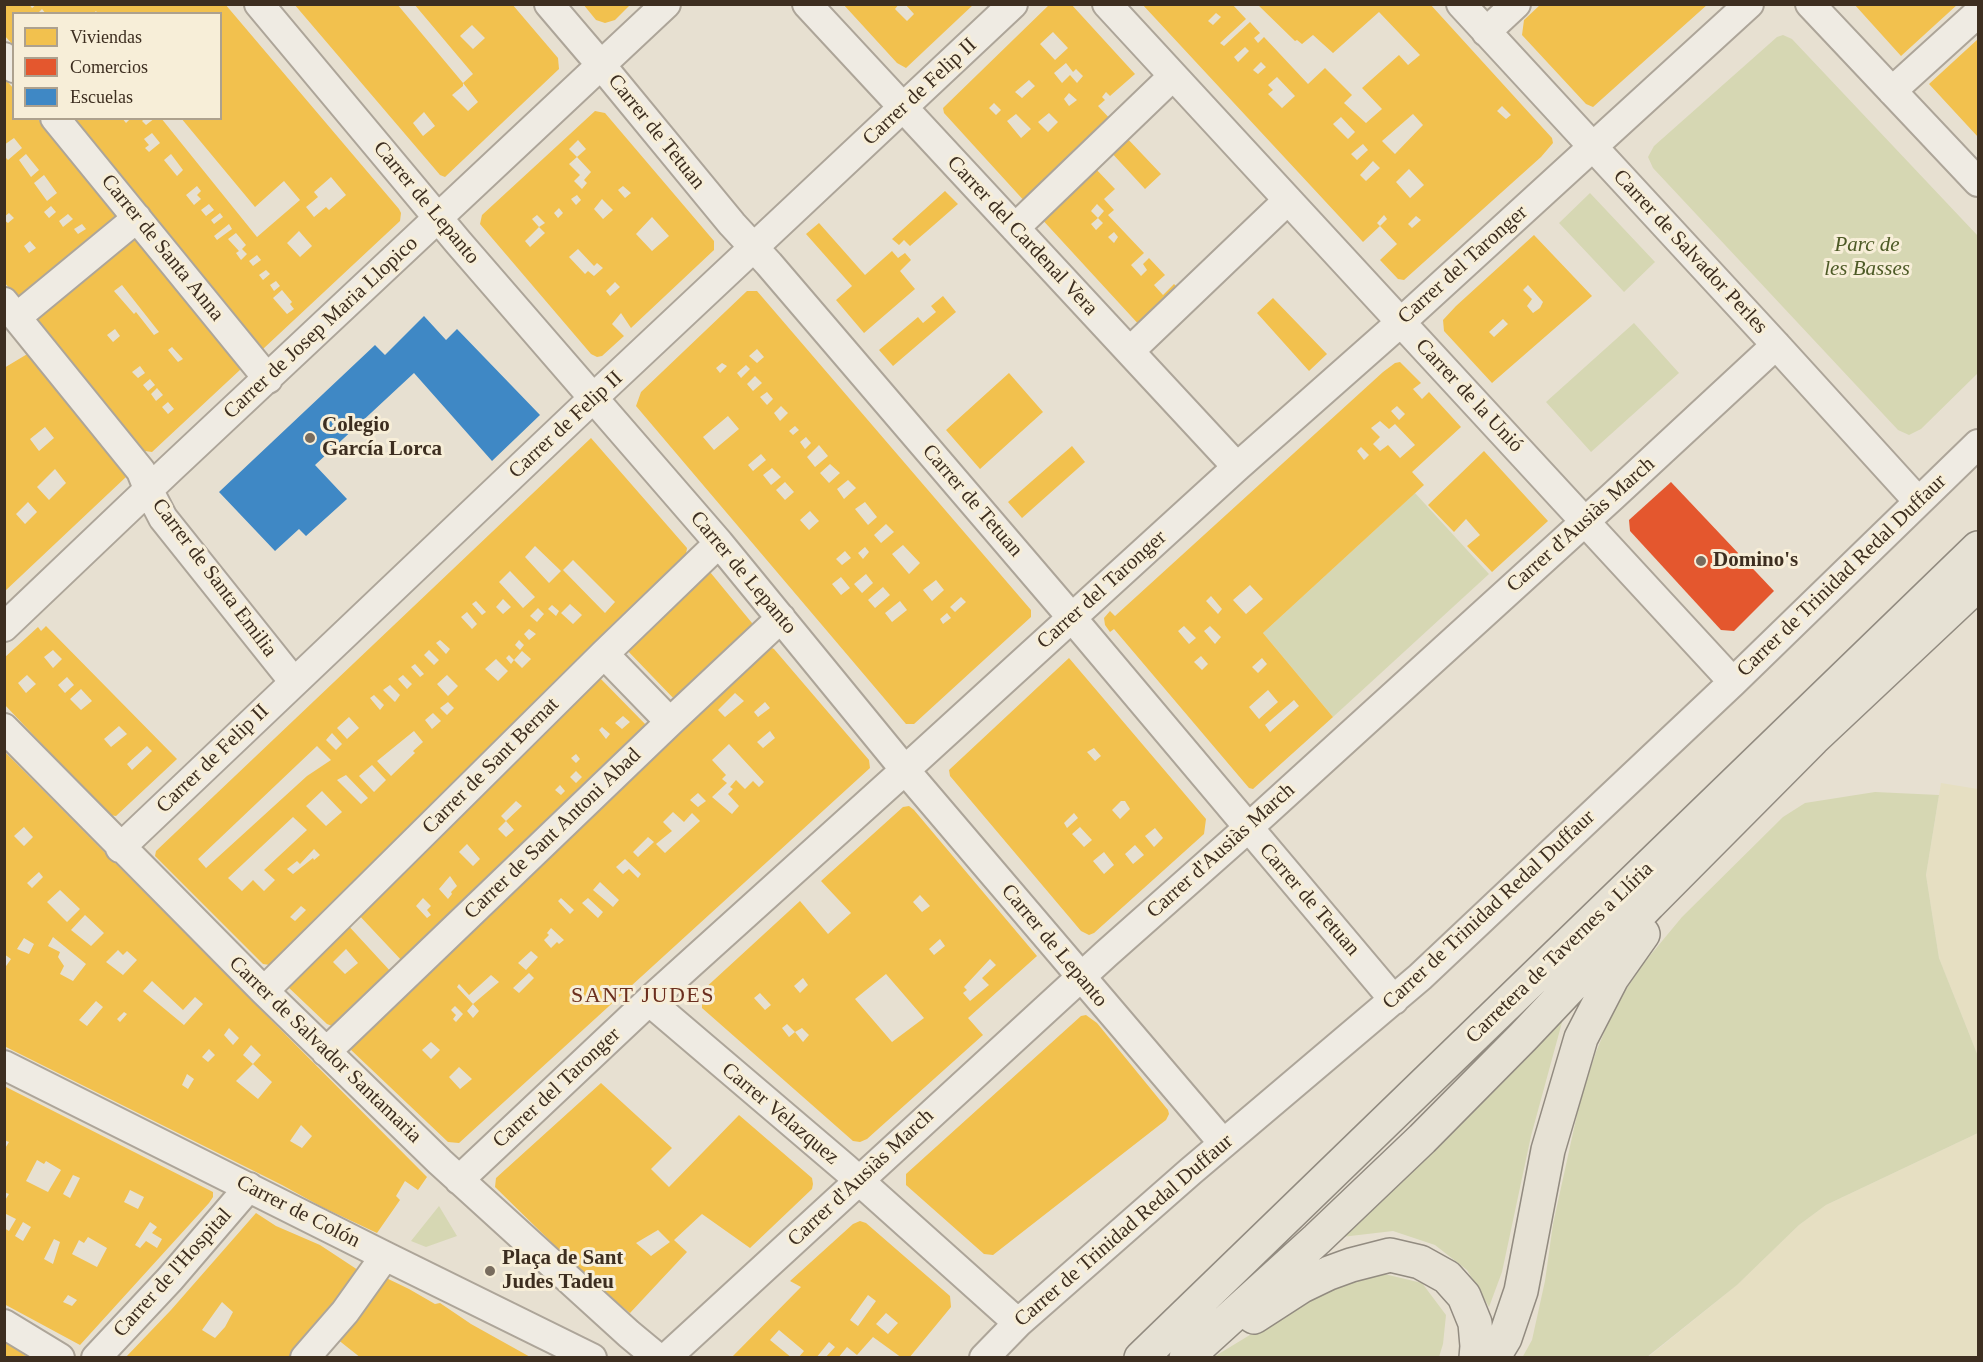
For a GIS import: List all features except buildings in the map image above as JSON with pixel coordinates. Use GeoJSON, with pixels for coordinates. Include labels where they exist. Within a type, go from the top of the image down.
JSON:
{"type":"FeatureCollection","features":[{"type":"Feature","properties":{"kind":"main road","name":"Carretera de Tavernes a Llíria"},"geometry":{"type":"LineString","coordinates":[[1140,1358],[1978,548]]}},
{"type":"Feature","properties":{"kind":"main road","name":"Carretera de Tavernes a Llíria"},"geometry":{"type":"LineString","coordinates":[[1186,1358],[1317,1239],[1422,1138],[1813,738],[1978,584]]}},
{"type":"Feature","properties":{"kind":"main road"},"geometry":{"type":"LineString","coordinates":[[1493,1358],[1505,1338],[1521,1291],[1548,1150],[1581,1038],[1612,978],[1645,932],[1672,900],[1918,650],[1951,608]]}},
{"type":"Feature","properties":{"kind":"main road"},"geometry":{"type":"LineString","coordinates":[[1192,1358],[1302,1286],[1351,1265],[1390,1255],[1420,1262],[1447,1277],[1464,1296],[1475,1323],[1476,1358]]}},
{"type":"Feature","properties":{"kind":"street","name":"Carrer de Lepanto"},"geometry":{"type":"LineString","coordinates":[[259,4],[439,219],[719,543],[905,770],[1223,1143]]}},
{"type":"Feature","properties":{"kind":"street","name":"Carrer de Tetuan"},"geometry":{"type":"LineString","coordinates":[[549,4],[732,224],[1071,618],[1247,829],[1394,1000]]}},
{"type":"Feature","properties":{"kind":"street","name":"Carrer de Josep Maria Llopico"},"geometry":{"type":"LineString","coordinates":[[4,627],[666,4]]}},
{"type":"Feature","properties":{"kind":"street","name":"Carrer del Cardenal Vera"},"geometry":{"type":"LineString","coordinates":[[807,4],[1237,467]]}},
{"type":"Feature","properties":{"kind":"street","name":"Carrer de Felip II"},"geometry":{"type":"LineString","coordinates":[[120,848],[1013,4]]}},
{"type":"Feature","properties":{"kind":"street","name":"Carrer de la Unió"},"geometry":{"type":"LineString","coordinates":[[1107,4],[1733,682]]}},
{"type":"Feature","properties":{"kind":"street","name":"Carrer de Salvador Perles"},"geometry":{"type":"LineString","coordinates":[[1461,4],[1918,501]]}},
{"type":"Feature","properties":{"kind":"street"},"geometry":{"type":"LineString","coordinates":[[1486,32],[1516,4]]}},
{"type":"Feature","properties":{"kind":"street","name":"Carrer del Taronger"},"geometry":{"type":"LineString","coordinates":[[459,1180],[648,1001],[1237,467],[1401,322],[1749,4]]}},
{"type":"Feature","properties":{"kind":"street"},"geometry":{"type":"LineString","coordinates":[[1810,4],[1978,182]]}},
{"type":"Feature","properties":{"kind":"street"},"geometry":{"type":"LineString","coordinates":[[1892,91],[1978,13]]}},
{"type":"Feature","properties":{"kind":"street"},"geometry":{"type":"LineString","coordinates":[[1015,228],[1173,76]]}},
{"type":"Feature","properties":{"kind":"street","name":"Carrer de Santa Anna"},"geometry":{"type":"LineString","coordinates":[[57,120],[268,379]]}},
{"type":"Feature","properties":{"kind":"street"},"geometry":{"type":"LineString","coordinates":[[1130,351],[1288,200]]}},
{"type":"Feature","properties":{"kind":"street"},"geometry":{"type":"LineString","coordinates":[[11,310],[137,218]]}},
{"type":"Feature","properties":{"kind":"street","name":"Carrer de Santa Emilia"},"geometry":{"type":"LineString","coordinates":[[11,310],[141,471],[148,492],[163,518],[294,682]]}},
{"type":"Feature","properties":{"kind":"street","name":"Carrer d'Ausiàs March"},"geometry":{"type":"LineString","coordinates":[[666,1358],[858,1180],[1585,522],[1776,345]]}},
{"type":"Feature","properties":{"kind":"street","name":"Carrer de Trinidad Redal Duffaur"},"geometry":{"type":"LineString","coordinates":[[984,1358],[1018,1323],[1223,1143],[1420,977],[1733,682],[1978,444]]}},
{"type":"Feature","properties":{"kind":"street","name":"Carrer de Sant Bernat"},"geometry":{"type":"LineString","coordinates":[[264,991],[719,543]]}},
{"type":"Feature","properties":{"kind":"street","name":"Carrer de Sant Antoni Abad"},"geometry":{"type":"LineString","coordinates":[[326,1052],[670,722],[782,618]]}},
{"type":"Feature","properties":{"kind":"street"},"geometry":{"type":"LineString","coordinates":[[604,654],[670,722]]}},
{"type":"Feature","properties":{"kind":"street","name":"Carrer de Salvador Santamaria"},"geometry":{"type":"LineString","coordinates":[[4,728],[120,848],[326,1052],[459,1180],[658,1358]]}},
{"type":"Feature","properties":{"kind":"street","name":"Carrer Velazquez"},"geometry":{"type":"LineString","coordinates":[[648,1001],[858,1180],[1018,1323]]}},
{"type":"Feature","properties":{"kind":"street","name":"Carrer de Colón"},"geometry":{"type":"LineString","coordinates":[[4,1065],[592,1358]]}},
{"type":"Feature","properties":{"kind":"street","name":"Carrer de l'Hospital"},"geometry":{"type":"LineString","coordinates":[[96,1358],[170,1279],[249,1187]]}},
{"type":"Feature","properties":{"kind":"street"},"geometry":{"type":"LineString","coordinates":[[305,1358],[345,1312],[385,1256]]}},
{"type":"Feature","properties":{"kind":"street"},"geometry":{"type":"LineString","coordinates":[[4,1324],[60,1358]]}},
{"type":"Feature","properties":{"kind":"shaded area"},"geometry":{"type":"Polygon","coordinates":[[[1941,783],[1978,789],[1978,1056],[1939,958],[1926,875],[1941,783]]]}},
{"type":"Feature","properties":{"kind":"shaded area"},"geometry":{"type":"Polygon","coordinates":[[[1978,1133],[1978,1357],[1647,1358],[1737,1285],[1799,1225],[1826,1205],[1978,1133]]]}},
{"type":"Feature","properties":{"kind":"green space","name":"Parc de les Basses"},"geometry":{"type":"Polygon","coordinates":[[[1783,35],[1792,39],[1978,236],[1978,373],[1921,429],[1909,435],[1898,430],[1653,168],[1648,157],[1654,146],[1777,37],[1783,35]]]}},
{"type":"Feature","properties":{"kind":"green space"},"geometry":{"type":"Polygon","coordinates":[[[1590,193],[1655,262],[1624,292],[1559,223],[1590,193]]]}},
{"type":"Feature","properties":{"kind":"green space"},"geometry":{"type":"Polygon","coordinates":[[[1634,323],[1679,373],[1591,452],[1546,402],[1634,323]]]}},
{"type":"Feature","properties":{"kind":"green space"},"geometry":{"type":"Polygon","coordinates":[[[1415,493],[1489,574],[1333,717],[1263,633],[1415,493]]]}},
{"type":"Feature","properties":{"kind":"green space"},"geometry":{"type":"Polygon","coordinates":[[[1875,792],[1939,795],[1926,875],[1939,958],[1978,1056],[1978,1133],[1826,1205],[1799,1225],[1737,1285],[1647,1357],[1522,1358],[1532,1340],[1545,1281],[1553,1224],[1580,1101],[1596,1052],[1615,1006],[1643,964],[1682,917],[1783,817],[1805,803],[1875,792]]]}},
{"type":"Feature","properties":{"kind":"green space"},"geometry":{"type":"Polygon","coordinates":[[[1567,1004],[1531,1136],[1502,1272],[1489,1307],[1467,1270],[1435,1245],[1393,1231],[1333,1238],[1567,1004]]]}},
{"type":"Feature","properties":{"kind":"green space"},"geometry":{"type":"Polygon","coordinates":[[[439,1206],[457,1236],[426,1247],[411,1241],[439,1206]]]}},
{"type":"Feature","properties":{"kind":"green space"},"geometry":{"type":"Polygon","coordinates":[[[1380,1273],[1422,1283],[1446,1315],[1443,1344],[1439,1357],[1212,1358],[1327,1288],[1380,1273]]]}},
{"type":"Feature","properties":{"kind":"place","name":"Colegio García Lorca"},"geometry":{"type":"Point","coordinates":[310,438]}},
{"type":"Feature","properties":{"kind":"place","name":"Domino's"},"geometry":{"type":"Point","coordinates":[1701,561]}},
{"type":"Feature","properties":{"kind":"place","name":"Plaça de Sant Judes Tadeu"},"geometry":{"type":"Point","coordinates":[490,1271]}},
{"type":"Feature","properties":{"kind":"district","name":"SANT JUDES"},"geometry":{"type":"Point","coordinates":[643,996]}}]}
